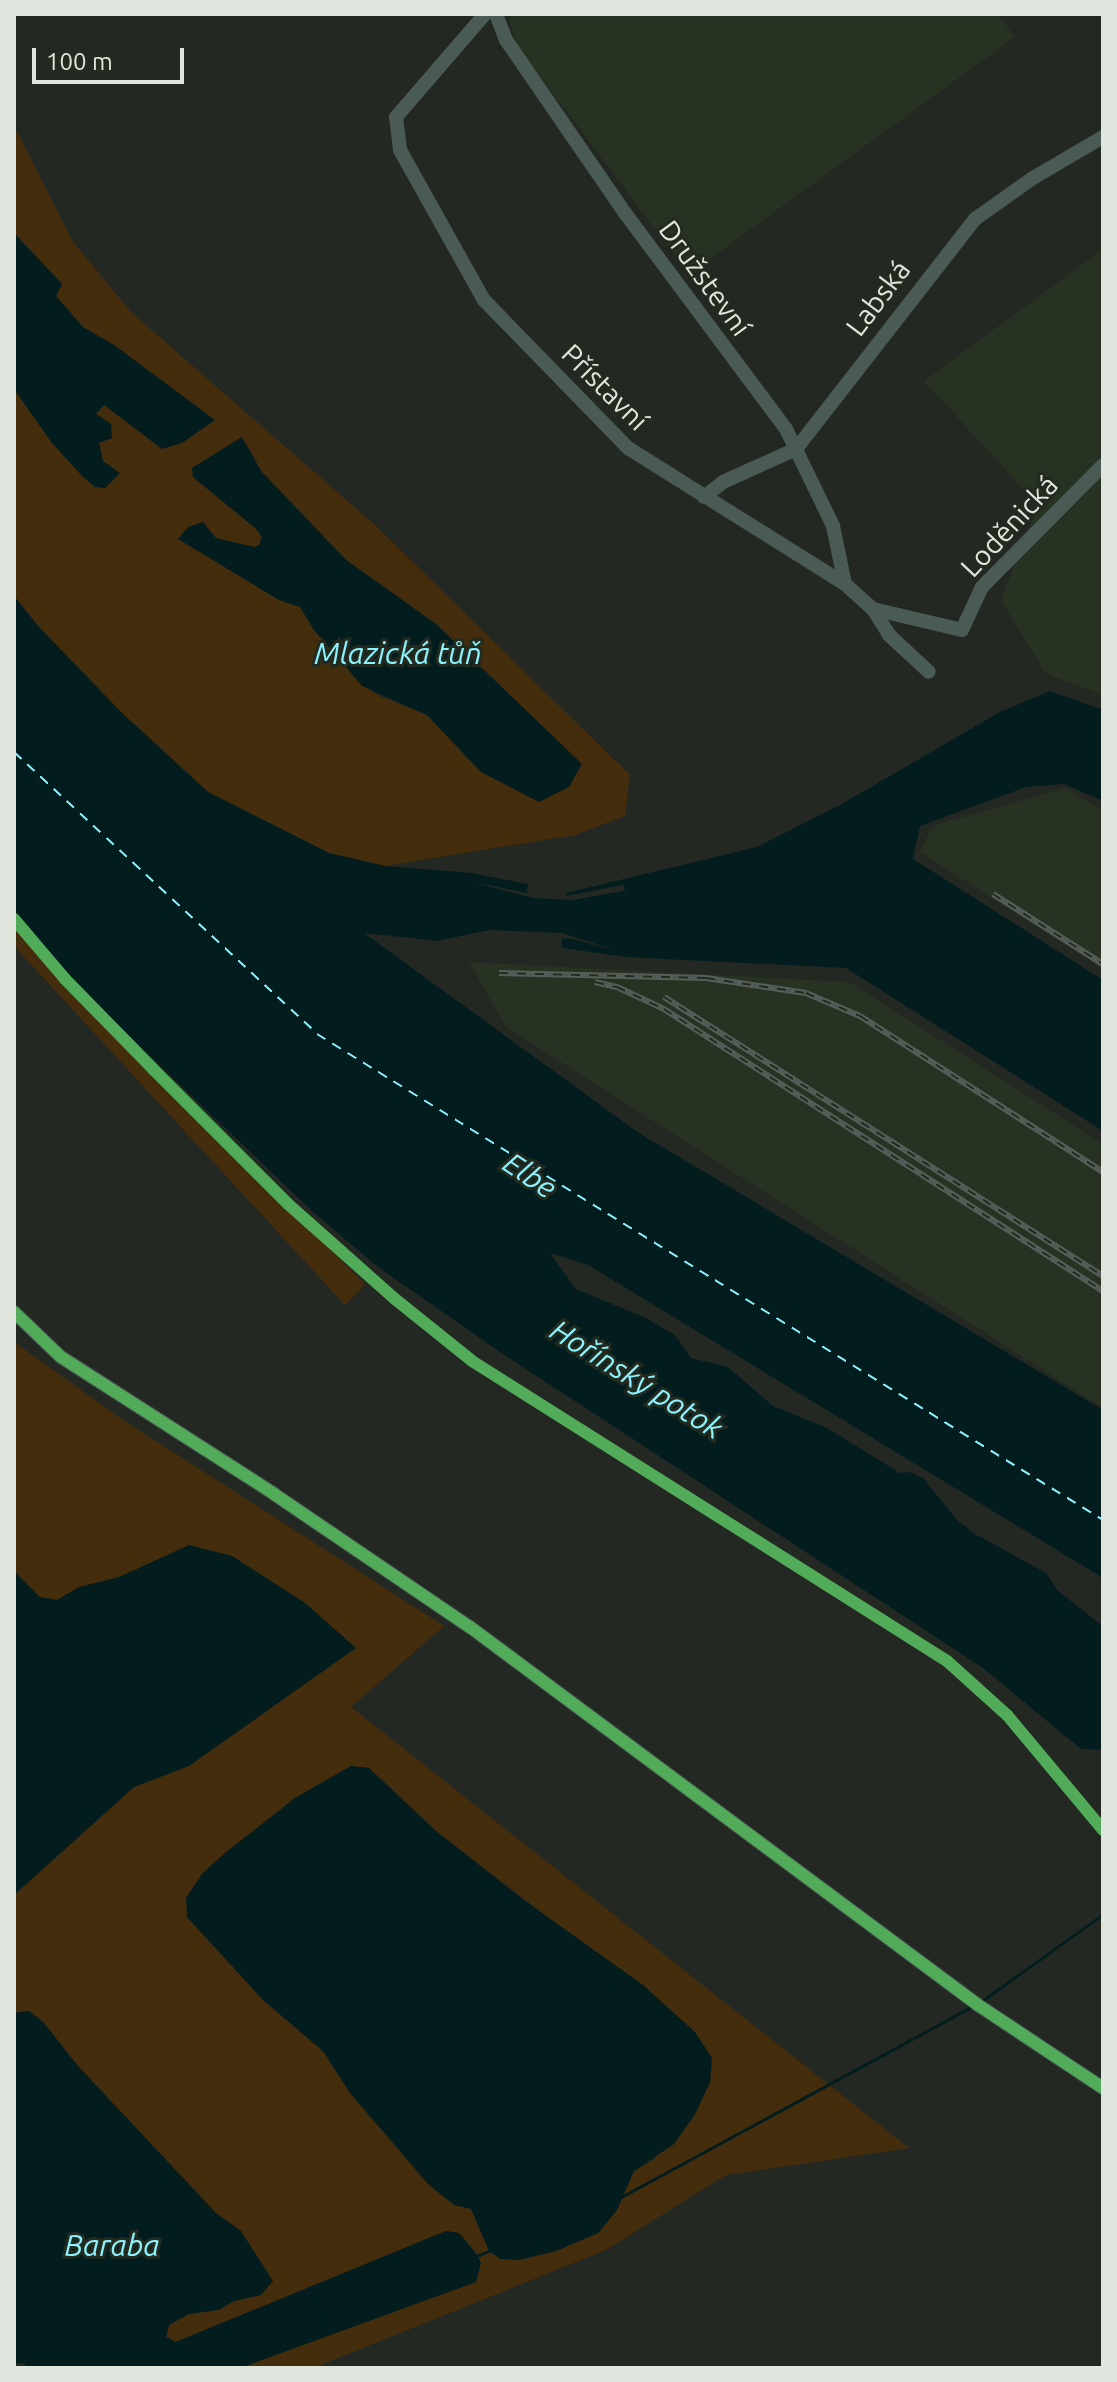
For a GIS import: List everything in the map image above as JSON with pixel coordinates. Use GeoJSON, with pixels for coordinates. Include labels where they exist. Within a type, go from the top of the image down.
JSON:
{"type":"FeatureCollection","features":[{"type":"Feature","properties":{"kind":"street","name":"Přístavní"},"geometry":{"type":"LineString","coordinates":[[485,14],[396,117],[400,150],[484,300],[628,448],[845,584],[873,609],[889,635],[929,672]]}},
{"type":"Feature","properties":{"kind":"street","name":"Družstevní"},"geometry":{"type":"LineString","coordinates":[[496,14],[514,52],[625,213],[786,429],[833,526],[845,584]]}},
{"type":"Feature","properties":{"kind":"street","name":"Labská"},"geometry":{"type":"LineString","coordinates":[[704,497],[723,482],[796,449],[975,219],[1033,178],[1103,137]]}},
{"type":"Feature","properties":{"kind":"street","name":"Loděnická"},"geometry":{"type":"LineString","coordinates":[[962,630],[982,587],[1103,465]]}},
{"type":"Feature","properties":{"kind":"street","name":"Přístavní"},"geometry":{"type":"LineString","coordinates":[[873,609],[962,630]]}},
{"type":"Feature","properties":{"kind":"street"},"geometry":{"type":"LineString","coordinates":[[14,1312],[61,1357],[274,1494],[457,1618],[978,2005],[1103,2088]]}},
{"type":"Feature","properties":{"kind":"shaded area"},"geometry":{"type":"Polygon","coordinates":[[[508,14],[998,14],[1015,37],[689,274],[517,46],[508,14]]]}},
{"type":"Feature","properties":{"kind":"shaded area"},"geometry":{"type":"Polygon","coordinates":[[[14,126],[73,242],[132,313],[375,525],[630,775],[625,816],[575,835],[385,866],[329,853],[208,792],[122,713],[39,627],[14,596],[14,389],[52,443],[95,487],[103,461],[99,442],[112,437],[95,414],[104,404],[162,449],[214,420],[114,345],[83,327],[56,296],[62,284],[14,233],[14,126]],[[249,448],[193,477],[255,528],[262,536],[259,545],[254,547],[216,538],[188,527],[179,539],[279,600],[300,607],[314,630],[364,685],[379,696],[427,715],[481,772],[569,787],[581,764],[436,624],[346,560],[261,471],[249,448]]]}},
{"type":"Feature","properties":{"kind":"shaded area"},"geometry":{"type":"Polygon","coordinates":[[[1103,249],[1103,695],[1046,674],[1001,600],[1038,505],[924,381],[1103,249]]]}},
{"type":"Feature","properties":{"kind":"shaded area"},"geometry":{"type":"Polygon","coordinates":[[[1065,788],[1103,811],[1103,969],[920,852],[932,826],[1065,788]]]}},
{"type":"Feature","properties":{"kind":"shaded area"},"geometry":{"type":"Polygon","coordinates":[[[14,922],[97,1017],[365,1284],[345,1305],[14,946],[14,922]]]}},
{"type":"Feature","properties":{"kind":"shaded area"},"geometry":{"type":"Polygon","coordinates":[[[469,962],[849,982],[1103,1144],[1103,1408],[506,1027],[469,962]]]}},
{"type":"Feature","properties":{"kind":"shaded area"},"geometry":{"type":"Polygon","coordinates":[[[14,1342],[120,1418],[444,1626],[351,1707],[909,2148],[726,2175],[606,2250],[313,2368],[240,2368],[279,2353],[477,2255],[472,2247],[459,2233],[446,2231],[175,2342],[166,2336],[169,2325],[189,2314],[219,2309],[234,2301],[261,2295],[241,2231],[216,2214],[78,2066],[43,2022],[29,2011],[14,2013],[14,1895],[134,1787],[189,1766],[305,1603],[232,1556],[190,1546],[119,1577],[79,1587],[57,1600],[40,1597],[14,1571],[14,1342]],[[351,1766],[295,1798],[225,1853],[202,1874],[187,1917],[263,2000],[323,2051],[350,2093],[429,2185],[471,2209],[480,2228],[519,2260],[556,2251],[598,2233],[617,2210],[634,2171],[655,2159],[667,2009],[643,1985],[594,1953],[436,1831],[369,1768],[351,1766]]]}},
{"type":"Feature","properties":{"kind":"water"},"geometry":{"type":"Polygon","coordinates":[[[14,233],[62,284],[56,296],[83,327],[114,345],[215,420],[182,443],[162,449],[104,405],[96,414],[111,424],[112,438],[99,443],[103,461],[120,473],[105,488],[95,487],[83,477],[52,443],[14,389],[14,233]]]}},
{"type":"Feature","properties":{"kind":"water","name":"Mlazická tůň"},"geometry":{"type":"Polygon","coordinates":[[[242,437],[261,471],[346,560],[436,624],[582,764],[569,787],[539,802],[481,772],[427,715],[362,686],[314,630],[300,607],[279,600],[178,539],[188,527],[203,522],[216,538],[254,547],[259,545],[262,537],[255,528],[193,477],[192,468],[242,437]]]}},
{"type":"Feature","properties":{"kind":"water"},"geometry":{"type":"Polygon","coordinates":[[[14,596],[39,627],[122,713],[208,792],[329,853],[385,866],[471,873],[528,884],[527,893],[468,881],[533,898],[573,900],[623,891],[626,888],[622,885],[566,896],[566,893],[757,847],[840,805],[1000,712],[1050,691],[1103,710],[1103,801],[1064,784],[1026,787],[920,826],[913,859],[1103,980],[1103,1131],[846,968],[626,957],[562,948],[562,938],[621,952],[562,933],[490,930],[437,941],[364,933],[639,1133],[1103,1410],[1103,1578],[588,1265],[550,1253],[576,1289],[646,1318],[676,1336],[691,1358],[728,1367],[773,1406],[827,1428],[900,1473],[910,1472],[923,1478],[957,1520],[975,1534],[1046,1573],[1058,1591],[1103,1626],[1103,1750],[1081,1749],[983,1668],[503,1354],[378,1267],[313,1212],[80,989],[14,911],[14,596]]]}},
{"type":"Feature","properties":{"kind":"water"},"geometry":{"type":"Polygon","coordinates":[[[189,1545],[232,1556],[305,1603],[356,1648],[189,1766],[134,1787],[14,1895],[14,1571],[40,1597],[57,1600],[79,1587],[119,1577],[189,1545]]]}},
{"type":"Feature","properties":{"kind":"water"},"geometry":{"type":"Polygon","coordinates":[[[351,1766],[369,1768],[436,1831],[521,1898],[643,1985],[695,2032],[712,2058],[710,2083],[694,2116],[674,2144],[634,2171],[617,2210],[598,2233],[556,2251],[519,2260],[500,2259],[489,2251],[471,2209],[454,2205],[429,2185],[350,2093],[323,2051],[263,2000],[187,1917],[186,1898],[202,1874],[295,1798],[351,1766]]]}},
{"type":"Feature","properties":{"kind":"water","name":"Baraba"},"geometry":{"type":"Polygon","coordinates":[[[29,2011],[43,2022],[78,2066],[216,2213],[241,2231],[273,2281],[261,2295],[234,2301],[219,2310],[189,2314],[169,2325],[166,2337],[176,2342],[446,2231],[459,2233],[477,2255],[481,2263],[476,2282],[240,2368],[27,2368],[24,2363],[14,2364],[14,2013],[29,2011]]]}},
{"type":"Feature","properties":{"kind":"waterway"},"geometry":{"type":"LineString","coordinates":[[983,2000],[1103,1914]]}},
{"type":"Feature","properties":{"kind":"waterway"},"geometry":{"type":"LineString","coordinates":[[621,2197],[973,2006]]}},
{"type":"Feature","properties":{"kind":"waterway"},"geometry":{"type":"LineString","coordinates":[[476,2256],[492,2250]]}},
{"type":"Feature","properties":{"kind":"ferry route"},"geometry":{"type":"LineString","coordinates":[[14,752],[317,1034],[1103,1520]]}},
{"type":"Feature","properties":{"kind":"railway"},"geometry":{"type":"LineString","coordinates":[[993,894],[1103,964]]}},
{"type":"Feature","properties":{"kind":"railway"},"geometry":{"type":"LineString","coordinates":[[499,973],[706,978],[806,993],[860,1016],[1103,1172]]}},
{"type":"Feature","properties":{"kind":"railway"},"geometry":{"type":"LineString","coordinates":[[595,982],[617,987],[664,1009],[1103,1291]]}},
{"type":"Feature","properties":{"kind":"railway"},"geometry":{"type":"LineString","coordinates":[[664,997],[1103,1276]]}},
{"type":"Feature","properties":{"kind":"cycle path"},"geometry":{"type":"LineString","coordinates":[[14,919],[65,979],[288,1204],[395,1299],[472,1361],[947,1661],[1007,1715],[1103,1830]]}},
{"type":"Feature","properties":{"kind":"cycle path"},"geometry":{"type":"LineString","coordinates":[[14,1312],[61,1357],[274,1494],[470,1627],[978,2005],[1103,2088]]}},
{"type":"Feature","properties":{"kind":"water label","name":"Elbe"},"geometry":{"type":"Point","coordinates":[530,1175]}},
{"type":"Feature","properties":{"kind":"water label","name":"Hořínský potok"},"geometry":{"type":"Point","coordinates":[637,1379]}}]}
